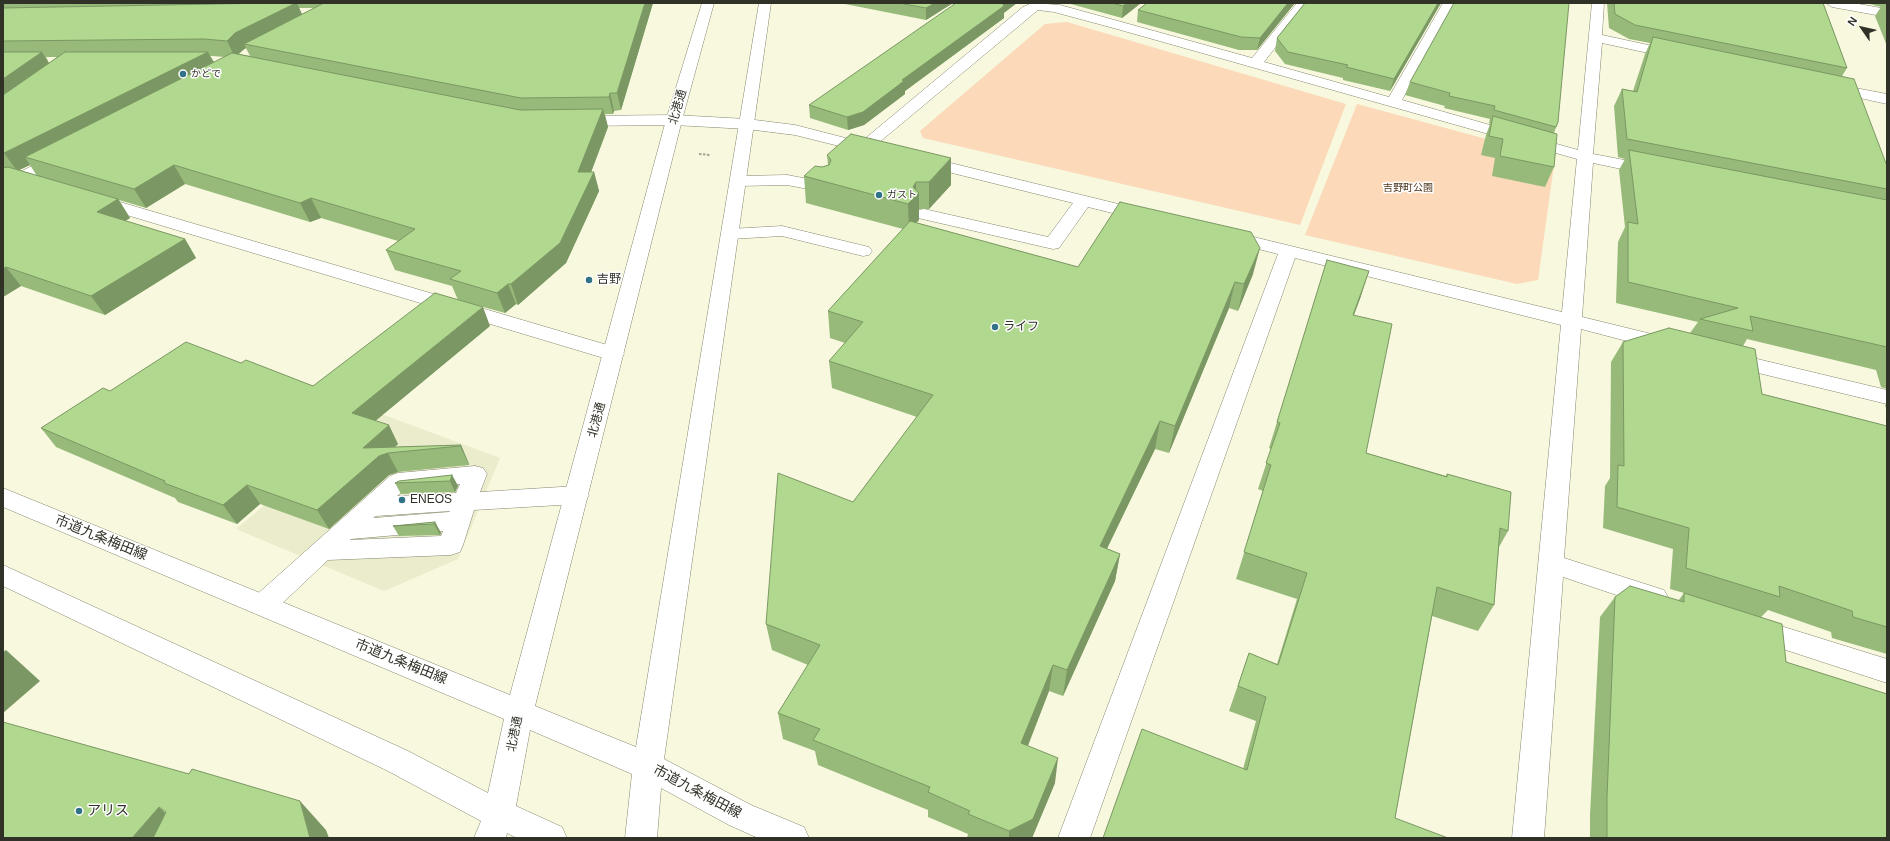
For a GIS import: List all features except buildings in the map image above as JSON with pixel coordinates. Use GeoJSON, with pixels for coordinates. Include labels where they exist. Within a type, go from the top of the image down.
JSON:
{"type":"FeatureCollection","features":[{"type":"Feature","properties":{"kind":"street","name":"北港通"},"geometry":{"type":"LineString","coordinates":[[494,826],[520,711],[674,120],[708,3]]}},
{"type":"Feature","properties":{"kind":"street"},"geometry":{"type":"LineString","coordinates":[[641,838],[648,766],[765,3]]}},
{"type":"Feature","properties":{"kind":"street"},"geometry":{"type":"LineString","coordinates":[[1255,64],[1304,3]]}},
{"type":"Feature","properties":{"kind":"street"},"geometry":{"type":"LineString","coordinates":[[1393,102],[1449,3]]}},
{"type":"Feature","properties":{"kind":"street"},"geometry":{"type":"LineString","coordinates":[[1528,838],[1570,321],[1586,157],[1598,3]]}},
{"type":"Feature","properties":{"kind":"street"},"geometry":{"type":"LineString","coordinates":[[1832,3],[1887,13]]}},
{"type":"Feature","properties":{"kind":"street"},"geometry":{"type":"LineString","coordinates":[[864,147],[1035,5],[1055,8],[1122,26],[1586,157],[1663,172]]}},
{"type":"Feature","properties":{"kind":"street"},"geometry":{"type":"LineString","coordinates":[[1122,26],[1134,17]]}},
{"type":"Feature","properties":{"kind":"street"},"geometry":{"type":"LineString","coordinates":[[1596,38],[1688,57]]}},
{"type":"Feature","properties":{"kind":"street"},"geometry":{"type":"LineString","coordinates":[[1818,84],[1887,98]]}},
{"type":"Feature","properties":{"kind":"street"},"geometry":{"type":"LineString","coordinates":[[558,121],[674,120],[747,124],[795,130],[887,152]]}},
{"type":"Feature","properties":{"kind":"street"},"geometry":{"type":"LineString","coordinates":[[3,187],[12,177],[76,149]]}},
{"type":"Feature","properties":{"kind":"street"},"geometry":{"type":"LineString","coordinates":[[910,158],[1159,219]]}},
{"type":"Feature","properties":{"kind":"street"},"geometry":{"type":"LineString","coordinates":[[12,177],[43,185]]}},
{"type":"Feature","properties":{"kind":"street"},"geometry":{"type":"LineString","coordinates":[[738,181],[787,180],[824,187]]}},
{"type":"Feature","properties":{"kind":"street"},"geometry":{"type":"LineString","coordinates":[[81,196],[614,354]]}},
{"type":"Feature","properties":{"kind":"street"},"geometry":{"type":"LineString","coordinates":[[924,214],[1053,244],[1083,201]]}},
{"type":"Feature","properties":{"kind":"street"},"geometry":{"type":"LineString","coordinates":[[730,234],[782,231],[863,251]]}},
{"type":"Feature","properties":{"kind":"street"},"geometry":{"type":"LineString","coordinates":[[1212,232],[1686,349]]}},
{"type":"Feature","properties":{"kind":"street"},"geometry":{"type":"LineString","coordinates":[[1074,838],[1288,251]]}},
{"type":"Feature","properties":{"kind":"street"},"geometry":{"type":"LineString","coordinates":[[1709,355],[1887,398]]}},
{"type":"Feature","properties":{"kind":"street"},"geometry":{"type":"LineString","coordinates":[[346,530],[462,511],[577,495]]}},
{"type":"Feature","properties":{"kind":"street","name":"市道九条梅田線"},"geometry":{"type":"LineString","coordinates":[[3,497],[520,711],[648,766],[740,815],[793,838]]}},
{"type":"Feature","properties":{"kind":"street"},"geometry":{"type":"LineString","coordinates":[[263,605],[370,507],[462,511]]}},
{"type":"Feature","properties":{"kind":"street"},"geometry":{"type":"LineString","coordinates":[[322,552],[450,545],[462,511]]}},
{"type":"Feature","properties":{"kind":"street"},"geometry":{"type":"LineString","coordinates":[[1550,563],[1677,604]]}},
{"type":"Feature","properties":{"kind":"street"},"geometry":{"type":"LineString","coordinates":[[3,574],[398,762],[494,826],[551,838]]}},
{"type":"Feature","properties":{"kind":"street"},"geometry":{"type":"LineString","coordinates":[[1730,621],[1887,671]]}},
{"type":"Feature","properties":{"kind":"path"},"geometry":{"type":"LineString","coordinates":[[699,154],[710,155]]}},
{"type":"Feature","properties":{"kind":"shaded area"},"geometry":{"type":"Polygon","coordinates":[[[376,412],[500,458],[458,559],[384,591],[236,529],[376,412]]]}},
{"type":"Feature","properties":{"kind":"green space"},"geometry":{"type":"Polygon","coordinates":[[[1067,22],[1346,104],[1300,225],[923,138],[920,131],[1045,24],[1067,22]]]}},
{"type":"Feature","properties":{"kind":"green space","name":"吉野町公園"},"geometry":{"type":"Polygon","coordinates":[[[1357,104],[1538,153],[1554,165],[1538,280],[1517,284],[1305,235],[1357,104]]]}},
{"type":"Feature","properties":{"kind":"place","name":"かどで"},"geometry":{"type":"Point","coordinates":[183,74]}},
{"type":"Feature","properties":{"kind":"place","name":"ガスト"},"geometry":{"type":"Point","coordinates":[879,195]}},
{"type":"Feature","properties":{"kind":"place","name":"吉野"},"geometry":{"type":"Point","coordinates":[589,280]}},
{"type":"Feature","properties":{"kind":"place","name":"ライフ"},"geometry":{"type":"Point","coordinates":[995,327]}},
{"type":"Feature","properties":{"kind":"place","name":"ENEOS"},"geometry":{"type":"Point","coordinates":[402,500]}},
{"type":"Feature","properties":{"kind":"place","name":"アリス"},"geometry":{"type":"Point","coordinates":[79,811]}}]}
